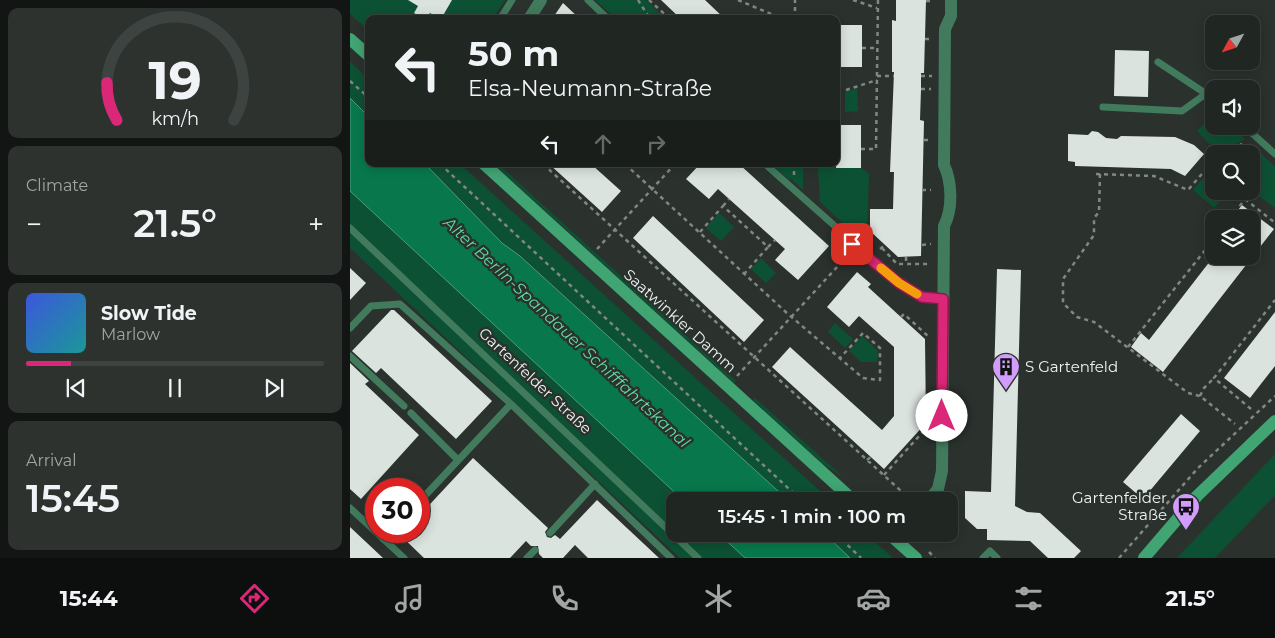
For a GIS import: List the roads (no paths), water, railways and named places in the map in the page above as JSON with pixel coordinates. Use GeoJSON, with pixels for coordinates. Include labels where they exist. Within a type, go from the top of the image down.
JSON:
{"type":"FeatureCollection","features":[{"type":"Feature","properties":{"kind":"main road"},"geometry":{"type":"LineString","coordinates":[[350,39],[365,52]]}},
{"type":"Feature","properties":{"kind":"main road","name":"Saatwinkler Damm"},"geometry":{"type":"LineString","coordinates":[[487,167],[844,492]]}},
{"type":"Feature","properties":{"kind":"main road"},"geometry":{"type":"LineString","coordinates":[[1144,558],[1197,496],[1275,421]]}},
{"type":"Feature","properties":{"kind":"main road"},"geometry":{"type":"LineString","coordinates":[[901,542],[916,558]]}},
{"type":"Feature","properties":{"kind":"street"},"geometry":{"type":"LineString","coordinates":[[532,15],[541,0]]}},
{"type":"Feature","properties":{"kind":"street"},"geometry":{"type":"LineString","coordinates":[[936,492],[938,489],[942,471],[944,226],[949,217],[949,177],[944,165],[945,29],[951,16],[951,0]]}},
{"type":"Feature","properties":{"kind":"lane"},"geometry":{"type":"LineString","coordinates":[[503,15],[512,0]]}},
{"type":"Feature","properties":{"kind":"lane"},"geometry":{"type":"LineString","coordinates":[[588,0],[604,15]]}},
{"type":"Feature","properties":{"kind":"lane"},"geometry":{"type":"LineString","coordinates":[[1158,62],[1205,92]]}},
{"type":"Feature","properties":{"kind":"lane"},"geometry":{"type":"LineString","coordinates":[[1103,108],[1182,111],[1205,94]]}},
{"type":"Feature","properties":{"kind":"lane"},"geometry":{"type":"LineString","coordinates":[[1253,135],[1275,154]]}},
{"type":"Feature","properties":{"kind":"lane"},"geometry":{"type":"LineString","coordinates":[[768,167],[899,283],[922,297],[943,299]]}},
{"type":"Feature","properties":{"kind":"lane","name":"Gartenfelder Straße"},"geometry":{"type":"LineString","coordinates":[[350,228],[698,558]]}},
{"type":"Feature","properties":{"kind":"lane"},"geometry":{"type":"LineString","coordinates":[[350,328],[371,306],[400,304],[512,404],[671,558]]}},
{"type":"Feature","properties":{"kind":"lane"},"geometry":{"type":"LineString","coordinates":[[350,356],[404,406]]}},
{"type":"Feature","properties":{"kind":"lane"},"geometry":{"type":"LineString","coordinates":[[430,490],[512,404]]}},
{"type":"Feature","properties":{"kind":"lane"},"geometry":{"type":"LineString","coordinates":[[411,412],[458,460]]}},
{"type":"Feature","properties":{"kind":"lane"},"geometry":{"type":"LineString","coordinates":[[550,533],[595,484]]}},
{"type":"Feature","properties":{"kind":"lane"},"geometry":{"type":"LineString","coordinates":[[350,508],[365,522]]}},
{"type":"Feature","properties":{"kind":"lane"},"geometry":{"type":"LineString","coordinates":[[387,543],[404,558]]}},
{"type":"Feature","properties":{"kind":"lane"},"geometry":{"type":"LineString","coordinates":[[526,558],[534,550]]}},
{"type":"Feature","properties":{"kind":"lane"},"geometry":{"type":"LineString","coordinates":[[983,558],[990,551],[997,558]]}},
{"type":"Feature","properties":{"kind":"water","name":"Alter Berlin-Spandauer Schifffahrtskanal"},"geometry":{"type":"Polygon","coordinates":[[[350,98],[365,113],[365,167],[428,167],[502,243],[520,256],[779,492],[674,492],[350,191],[350,98]]]}},
{"type":"Feature","properties":{"kind":"water"},"geometry":{"type":"Polygon","coordinates":[[[728,542],[833,542],[850,558],[745,558],[728,542]]]}},
{"type":"Feature","properties":{"kind":"place","name":"S Gartenfeld"},"geometry":{"type":"Point","coordinates":[1006,391]}},
{"type":"Feature","properties":{"kind":"place","name":"Gartenfelder Straße"},"geometry":{"type":"Point","coordinates":[1186,531]}}]}
